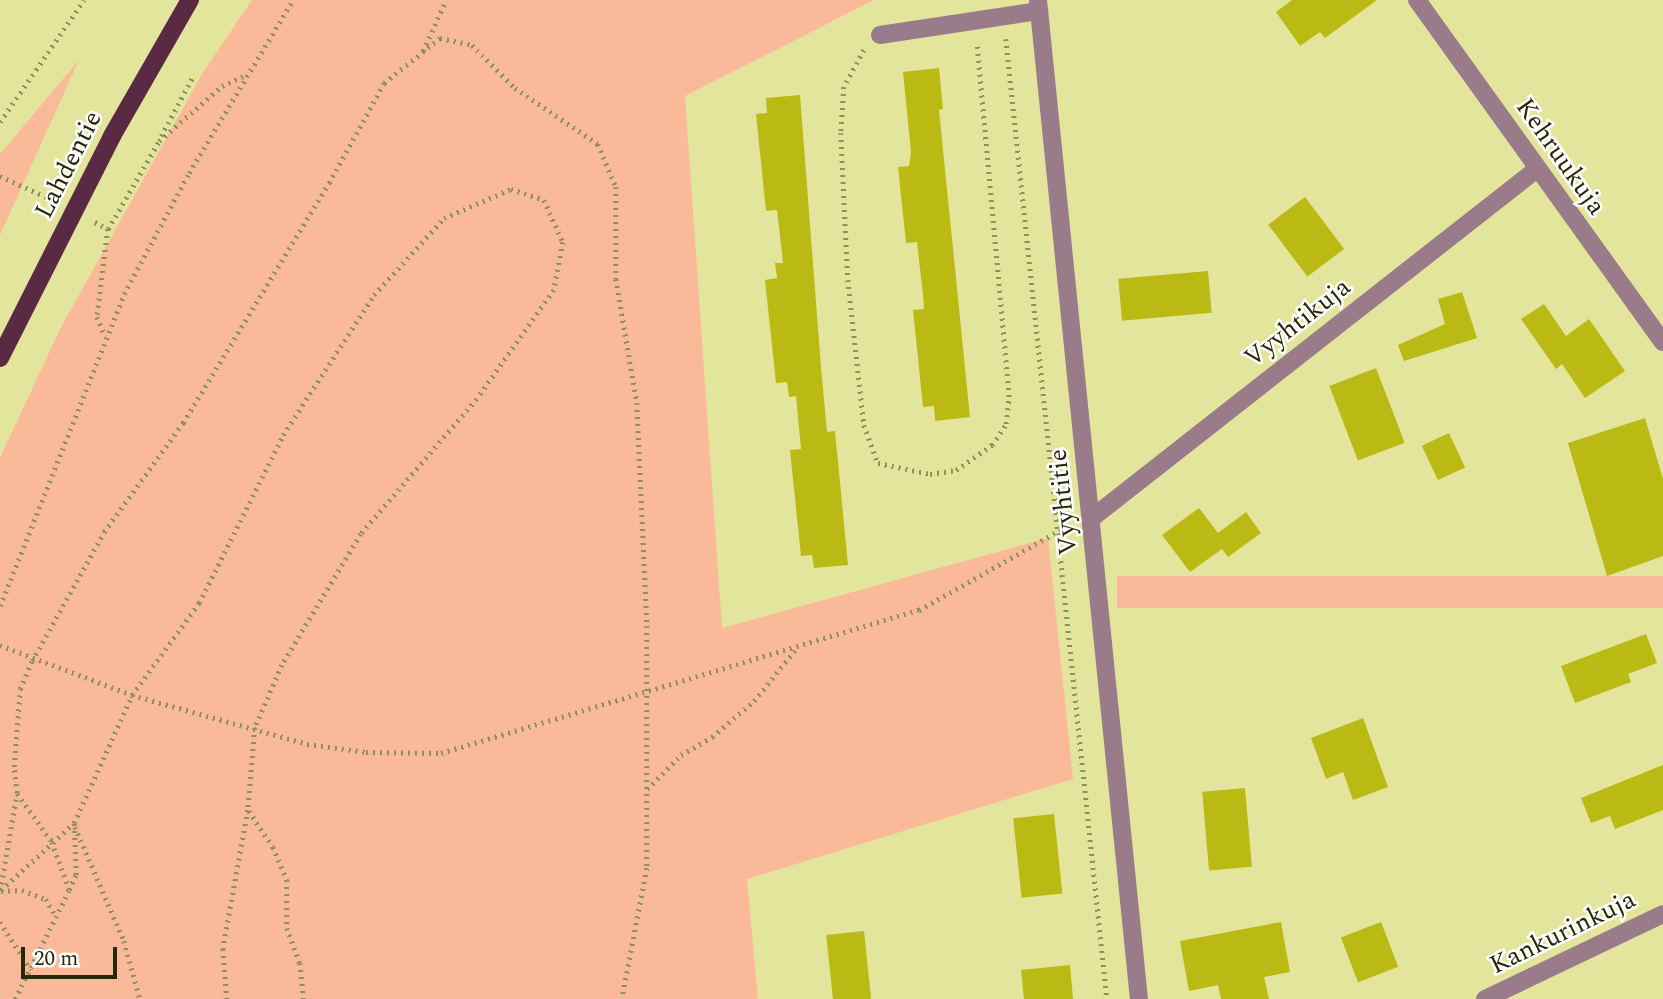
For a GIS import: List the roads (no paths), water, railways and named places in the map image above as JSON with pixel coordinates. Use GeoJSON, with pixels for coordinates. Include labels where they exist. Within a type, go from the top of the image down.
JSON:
{"type":"FeatureCollection","features":[{"type":"Feature","properties":{"kind":"main road","name":"Lahdentie"},"geometry":{"type":"LineString","coordinates":[[0,358],[112,136],[190,0]]}},
{"type":"Feature","properties":{"kind":"street","name":"Kehruukuja"},"geometry":{"type":"LineString","coordinates":[[1417,0],[1663,342]]}},
{"type":"Feature","properties":{"kind":"street"},"geometry":{"type":"LineString","coordinates":[[880,35],[1004,16],[1039,6]]}},
{"type":"Feature","properties":{"kind":"street","name":"Vyyhtitie"},"geometry":{"type":"LineString","coordinates":[[1039,6],[1139,999]]}},
{"type":"Feature","properties":{"kind":"street","name":"Vyyhtikuja"},"geometry":{"type":"LineString","coordinates":[[1092,519],[1537,169]]}},
{"type":"Feature","properties":{"kind":"street","name":"Kankurinkuja"},"geometry":{"type":"LineString","coordinates":[[1485,999],[1663,914]]}}]}
